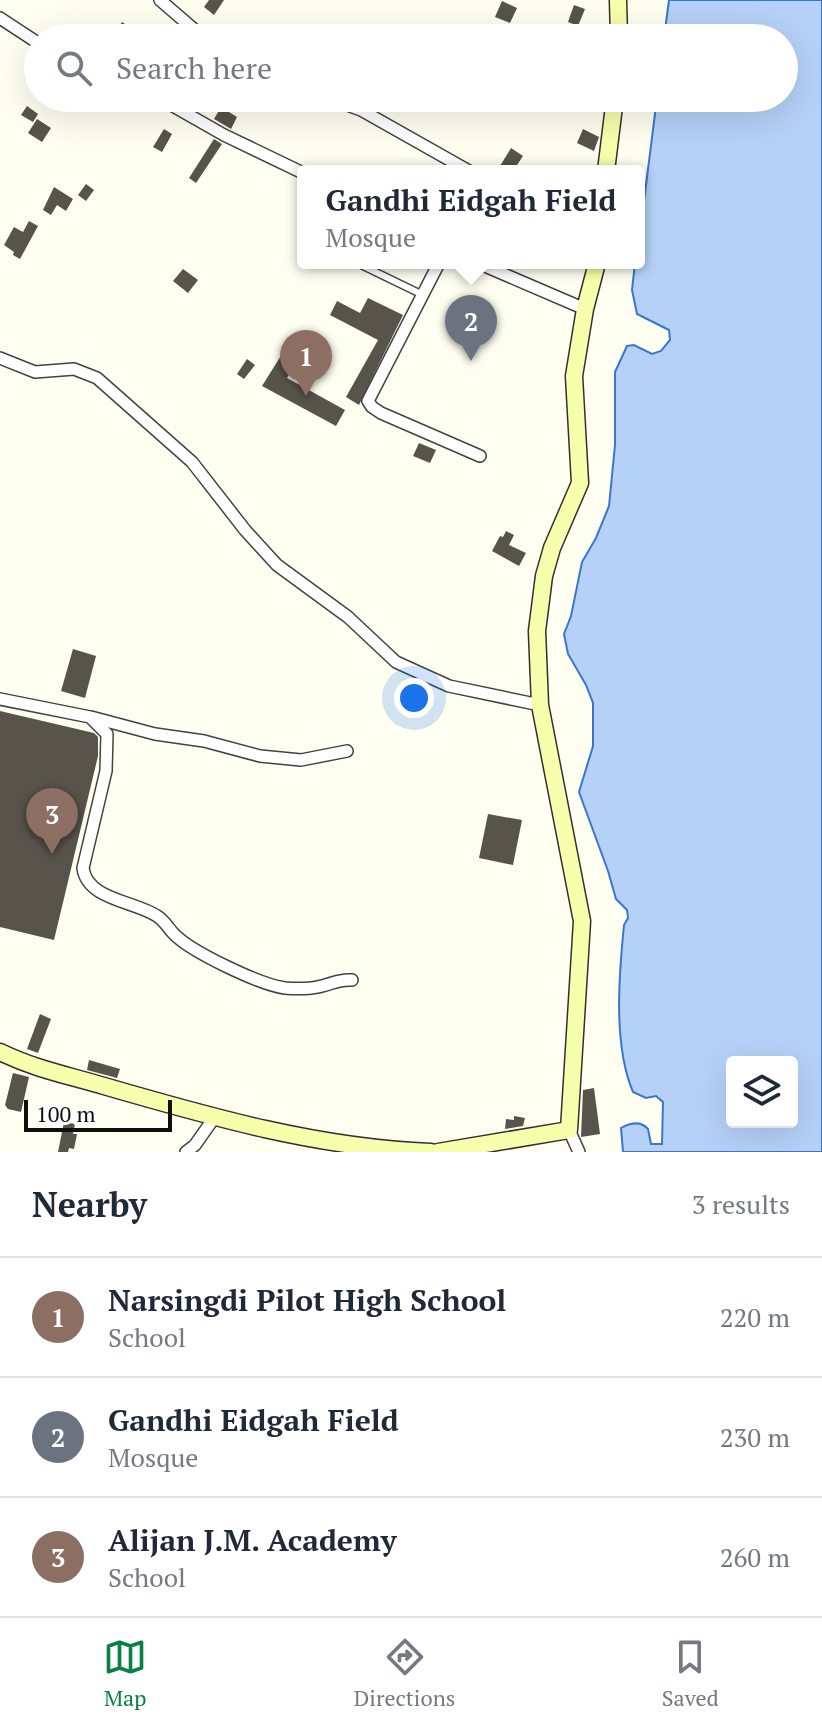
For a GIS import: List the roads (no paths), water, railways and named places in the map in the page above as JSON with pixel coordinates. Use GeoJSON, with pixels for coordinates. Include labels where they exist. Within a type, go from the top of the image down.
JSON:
{"type":"FeatureCollection","features":[{"type":"Feature","properties":{"kind":"street"},"geometry":{"type":"LineString","coordinates":[[160,0],[188,24]]}},
{"type":"Feature","properties":{"kind":"street"},"geometry":{"type":"LineString","coordinates":[[618,0],[619,24]]}},
{"type":"Feature","properties":{"kind":"street"},"geometry":{"type":"LineString","coordinates":[[0,18],[24,34]]}},
{"type":"Feature","properties":{"kind":"street"},"geometry":{"type":"LineString","coordinates":[[184,112],[297,170]]}},
{"type":"Feature","properties":{"kind":"street"},"geometry":{"type":"LineString","coordinates":[[363,112],[458,165]]}},
{"type":"Feature","properties":{"kind":"street"},"geometry":{"type":"LineString","coordinates":[[607,165],[613,112]]}},
{"type":"Feature","properties":{"kind":"street"},"geometry":{"type":"LineString","coordinates":[[436,269],[368,401],[381,413],[480,456]]}},
{"type":"Feature","properties":{"kind":"street"},"geometry":{"type":"LineString","coordinates":[[492,269],[585,309]]}},
{"type":"Feature","properties":{"kind":"street"},"geometry":{"type":"LineString","coordinates":[[579,1152],[569,1130],[582,921],[540,705],[537,631],[544,576],[552,548],[580,483],[574,376],[595,269]]}},
{"type":"Feature","properties":{"kind":"street"},"geometry":{"type":"LineString","coordinates":[[0,358],[35,372],[74,369],[97,378],[192,462],[245,530],[277,565],[348,617],[396,662],[449,686],[540,705]]}},
{"type":"Feature","properties":{"kind":"street"},"geometry":{"type":"LineString","coordinates":[[0,699],[155,734],[204,741],[260,756],[301,760],[347,751]]}},
{"type":"Feature","properties":{"kind":"street"},"geometry":{"type":"LineString","coordinates":[[90,717],[107,734],[107,747],[106,771],[83,868],[88,882],[100,892],[156,915],[188,945],[267,984],[286,988],[322,987],[337,979],[352,980]]}},
{"type":"Feature","properties":{"kind":"street"},"geometry":{"type":"LineString","coordinates":[[0,1052],[41,1070],[214,1118],[327,1142],[384,1150],[431,1152]]}},
{"type":"Feature","properties":{"kind":"street"},"geometry":{"type":"LineString","coordinates":[[186,1152],[195,1145],[214,1118]]}},
{"type":"Feature","properties":{"kind":"street"},"geometry":{"type":"LineString","coordinates":[[438,1152],[474,1149],[569,1130]]}},
{"type":"Feature","properties":{"kind":"lane"},"geometry":{"type":"LineString","coordinates":[[369,269],[423,295]]}},
{"type":"Feature","properties":{"kind":"water"},"geometry":{"type":"Polygon","coordinates":[[[669,0],[822,0],[822,1152],[623,1152],[621,1128],[631,1124],[642,1124],[648,1129],[651,1144],[662,1144],[663,1102],[656,1096],[646,1098],[633,1092],[622,1053],[619,987],[627,910],[616,899],[579,792],[593,746],[593,703],[568,654],[564,634],[571,616],[582,562],[609,506],[615,445],[615,372],[627,346],[634,345],[652,354],[661,351],[670,340],[669,330],[637,314],[632,290],[634,269],[645,269],[645,193],[655,112],[798,112],[798,24],[666,24],[669,0]]]}},
{"type":"Feature","properties":{"kind":"place","name":"Gandhi Eidgah Field"},"geometry":{"type":"Point","coordinates":[471,361]}},
{"type":"Feature","properties":{"kind":"place","name":"Narsingdi Pilot High School"},"geometry":{"type":"Point","coordinates":[306,396]}},
{"type":"Feature","properties":{"kind":"place","name":"Alijan J.M. Academy"},"geometry":{"type":"Point","coordinates":[52,854]}}]}
